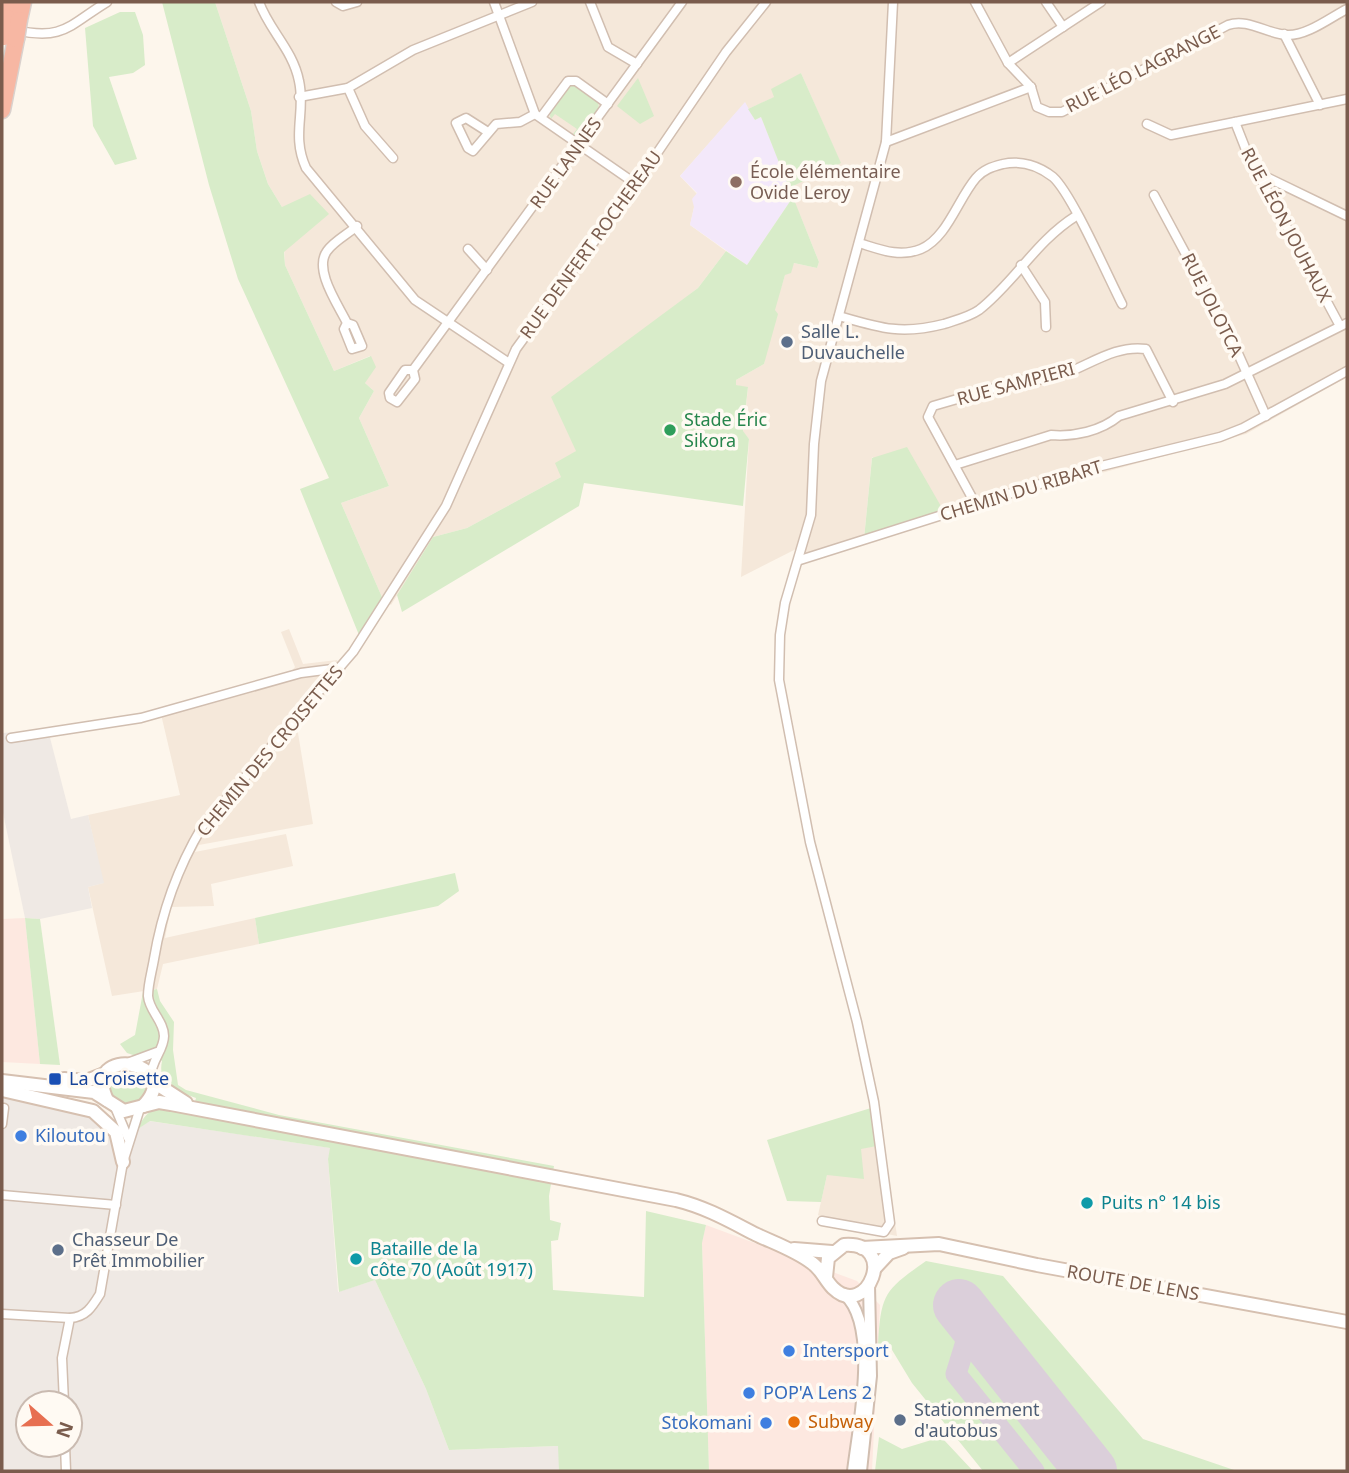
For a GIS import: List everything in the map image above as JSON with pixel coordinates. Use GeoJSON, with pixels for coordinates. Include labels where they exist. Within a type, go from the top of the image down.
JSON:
{"type":"FeatureCollection","features":[{"type":"Feature","properties":{"kind":"highway"},"geometry":{"type":"LineString","coordinates":[[2,110],[9,28],[23,2]]}},
{"type":"Feature","properties":{"kind":"main road"},"geometry":{"type":"LineString","coordinates":[[2,1073],[33,1079],[86,1081],[107,1073],[117,1065],[130,1062],[143,1067],[151,1080],[166,1093],[199,1109]]}},
{"type":"Feature","properties":{"kind":"main road"},"geometry":{"type":"LineString","coordinates":[[107,1073],[103,1087],[111,1104]]}},
{"type":"Feature","properties":{"kind":"main road"},"geometry":{"type":"LineString","coordinates":[[141,1107],[150,1097],[151,1080]]}},
{"type":"Feature","properties":{"kind":"main road"},"geometry":{"type":"LineString","coordinates":[[2,1081],[88,1090],[127,1111],[159,1102],[676,1200],[708,1209],[783,1247],[813,1264],[826,1277],[832,1288],[844,1294],[859,1293],[869,1286],[875,1268],[889,1253],[920,1242]]}},
{"type":"Feature","properties":{"kind":"main road"},"geometry":{"type":"LineString","coordinates":[[2,1090],[93,1111],[116,1132],[123,1162]]}},
{"type":"Feature","properties":{"kind":"main road","name":"ROUTE DE LENS"},"geometry":{"type":"LineString","coordinates":[[857,1247],[920,1242],[1347,1322]]}},
{"type":"Feature","properties":{"kind":"main road"},"geometry":{"type":"LineString","coordinates":[[783,1247],[832,1252],[857,1247],[869,1253],[875,1268]]}},
{"type":"Feature","properties":{"kind":"main road"},"geometry":{"type":"LineString","coordinates":[[826,1277],[826,1264],[832,1252]]}},
{"type":"Feature","properties":{"kind":"street"},"geometry":{"type":"LineString","coordinates":[[9,28],[42,35],[57,34],[80,23],[107,2]]}},
{"type":"Feature","properties":{"kind":"street"},"geometry":{"type":"LineString","coordinates":[[259,2],[292,57],[300,83],[298,147],[302,160],[317,182],[357,226],[415,300],[509,363]]}},
{"type":"Feature","properties":{"kind":"street"},"geometry":{"type":"LineString","coordinates":[[336,2],[343,6],[357,2]]}},
{"type":"Feature","properties":{"kind":"street"},"geometry":{"type":"LineString","coordinates":[[494,2],[539,115],[636,184]]}},
{"type":"Feature","properties":{"kind":"street"},"geometry":{"type":"LineString","coordinates":[[299,97],[348,88],[400,57],[532,2]]}},
{"type":"Feature","properties":{"kind":"street"},"geometry":{"type":"LineString","coordinates":[[590,2],[608,47],[637,64]]}},
{"type":"Feature","properties":{"kind":"street","name":"RUE LANNES"},"geometry":{"type":"LineString","coordinates":[[413,370],[682,2]]}},
{"type":"Feature","properties":{"kind":"street","name":"RUE DENFERT ROCHEREAU"},"geometry":{"type":"LineString","coordinates":[[446,506],[509,363],[528,331],[636,184],[726,52],[766,2]]}},
{"type":"Feature","properties":{"kind":"street"},"geometry":{"type":"LineString","coordinates":[[822,1221],[884,1232],[890,1227],[881,1149],[857,1022],[810,842],[779,680],[780,635],[785,603],[800,559],[814,495],[817,405],[886,142],[893,2]]}},
{"type":"Feature","properties":{"kind":"street"},"geometry":{"type":"LineString","coordinates":[[886,142],[1031,87],[1008,63],[975,2]]}},
{"type":"Feature","properties":{"kind":"street"},"geometry":{"type":"LineString","coordinates":[[1046,2],[1063,27]]}},
{"type":"Feature","properties":{"kind":"street"},"geometry":{"type":"LineString","coordinates":[[1008,63],[1101,2]]}},
{"type":"Feature","properties":{"kind":"street"},"geometry":{"type":"LineString","coordinates":[[1320,105],[1283,34],[1303,31],[1347,9]]}},
{"type":"Feature","properties":{"kind":"street","name":"RUE LÉO LAGRANGE"},"geometry":{"type":"LineString","coordinates":[[1031,87],[1037,107],[1049,112],[1062,112],[1228,25],[1243,24],[1283,34]]}},
{"type":"Feature","properties":{"kind":"street"},"geometry":{"type":"LineString","coordinates":[[488,132],[496,124],[520,122],[539,115],[568,81],[576,81],[608,104]]}},
{"type":"Feature","properties":{"kind":"street"},"geometry":{"type":"LineString","coordinates":[[348,88],[365,127],[393,158]]}},
{"type":"Feature","properties":{"kind":"street"},"geometry":{"type":"LineString","coordinates":[[1147,124],[1171,135],[1347,99]]}},
{"type":"Feature","properties":{"kind":"street","name":"RUE LÉON JOUHAUX"},"geometry":{"type":"LineString","coordinates":[[1235,122],[1256,172],[1344,324]]}},
{"type":"Feature","properties":{"kind":"street"},"geometry":{"type":"LineString","coordinates":[[859,243],[890,253],[920,250],[933,241],[975,179],[987,168],[1013,162],[1037,167],[1055,179],[1122,304]]}},
{"type":"Feature","properties":{"kind":"street"},"geometry":{"type":"LineString","coordinates":[[1256,172],[1347,216]]}},
{"type":"Feature","properties":{"kind":"street","name":"RUE JOLOTCA"},"geometry":{"type":"LineString","coordinates":[[1154,195],[1232,340],[1266,416]]}},
{"type":"Feature","properties":{"kind":"street"},"geometry":{"type":"LineString","coordinates":[[839,316],[884,329],[918,331],[964,318],[979,309],[1043,242],[1076,216]]}},
{"type":"Feature","properties":{"kind":"street"},"geometry":{"type":"LineString","coordinates":[[347,323],[324,274],[323,261],[327,251],[357,226]]}},
{"type":"Feature","properties":{"kind":"street"},"geometry":{"type":"LineString","coordinates":[[468,249],[487,270]]}},
{"type":"Feature","properties":{"kind":"street"},"geometry":{"type":"LineString","coordinates":[[1021,265],[1045,302],[1046,327]]}},
{"type":"Feature","properties":{"kind":"street"},"geometry":{"type":"LineString","coordinates":[[955,465],[1051,435],[1066,436],[1107,425],[1119,416],[1173,402],[1246,374],[1344,324]]}},
{"type":"Feature","properties":{"kind":"street","name":"RUE SAMPIERI"},"geometry":{"type":"LineString","coordinates":[[976,505],[928,417],[933,406],[1026,379],[1039,382],[1075,372],[1091,360],[1134,347],[1146,349],[1173,402]]}},
{"type":"Feature","properties":{"kind":"street","name":"CHEMIN DU RIBART"},"geometry":{"type":"LineString","coordinates":[[800,559],[1081,471],[1220,437],[1243,428],[1347,371]]}},
{"type":"Feature","properties":{"kind":"street","name":"CHEMIN DES CROISETTES"},"geometry":{"type":"LineString","coordinates":[[151,1080],[152,1063],[164,1037],[163,1026],[149,1003],[149,987],[160,923],[187,852],[202,827],[340,668],[391,595],[446,506]]}},
{"type":"Feature","properties":{"kind":"street"},"geometry":{"type":"LineString","coordinates":[[11,738],[141,718],[301,673],[340,668]]}},
{"type":"Feature","properties":{"kind":"street"},"geometry":{"type":"LineString","coordinates":[[130,1062],[157,1052]]}},
{"type":"Feature","properties":{"kind":"street"},"geometry":{"type":"LineString","coordinates":[[111,1104],[128,1139]]}},
{"type":"Feature","properties":{"kind":"street"},"geometry":{"type":"LineString","coordinates":[[2,1314],[70,1318],[78,1317],[91,1309],[100,1294],[128,1139],[141,1107]]}},
{"type":"Feature","properties":{"kind":"street"},"geometry":{"type":"LineString","coordinates":[[2,1124],[4,1108]]}},
{"type":"Feature","properties":{"kind":"street"},"geometry":{"type":"LineString","coordinates":[[2,1195],[116,1205]]}},
{"type":"Feature","properties":{"kind":"street"},"geometry":{"type":"LineString","coordinates":[[856,1227],[857,1247]]}},
{"type":"Feature","properties":{"kind":"street"},"geometry":{"type":"LineString","coordinates":[[861,1471],[871,1376],[869,1286]]}},
{"type":"Feature","properties":{"kind":"street"},"geometry":{"type":"LineString","coordinates":[[844,1294],[856,1308],[862,1343],[862,1389],[853,1471]]}},
{"type":"Feature","properties":{"kind":"street"},"geometry":{"type":"LineString","coordinates":[[63,1389],[62,1358],[70,1318]]}},
{"type":"Feature","properties":{"kind":"shaded area"},"geometry":{"type":"Polygon","coordinates":[[[215,2],[1347,2],[1347,377],[1246,434],[946,515],[872,457],[864,539],[796,563],[800,547],[741,577],[749,439],[743,432],[748,388],[735,385],[736,380],[764,364],[774,310],[785,275],[794,263],[817,268],[819,262],[789,188],[840,162],[801,73],[775,97],[748,109],[745,103],[680,176],[697,194],[690,225],[726,251],[698,288],[646,328],[561,477],[467,528],[433,537],[391,605],[387,602],[385,604],[341,503],[389,486],[359,418],[374,391],[365,383],[370,356],[334,371],[285,265],[282,207],[268,184],[257,151],[251,111],[215,2]]]}},
{"type":"Feature","properties":{"kind":"shaded area","name":"École élémentaire Ovide Leroy"},"geometry":{"type":"Polygon","coordinates":[[[745,102],[755,120],[761,117],[793,197],[747,265],[690,225],[694,207],[692,199],[697,193],[680,176],[745,102]]]}},
{"type":"Feature","properties":{"kind":"shaded area"},"geometry":{"type":"Polygon","coordinates":[[[289,629],[303,664],[337,660],[344,673],[297,727],[313,824],[199,845],[195,852],[286,834],[293,866],[211,884],[214,906],[171,907],[165,938],[255,918],[259,944],[163,964],[157,989],[112,996],[88,887],[103,883],[88,815],[180,795],[160,710],[290,673],[295,667],[281,632],[289,629]]]}},
{"type":"Feature","properties":{"kind":"shaded area"},"geometry":{"type":"Polygon","coordinates":[[[48,730],[71,819],[88,815],[104,883],[88,887],[92,908],[40,919],[25,918],[2,808],[2,733],[48,730]]]}},
{"type":"Feature","properties":{"kind":"shaded area"},"geometry":{"type":"Polygon","coordinates":[[[25,918],[40,1064],[2,1062],[2,919],[25,918]]]}},
{"type":"Feature","properties":{"kind":"shaded area"},"geometry":{"type":"Polygon","coordinates":[[[2,1093],[83,1112],[112,1131],[138,1129],[149,1121],[331,1148],[328,1159],[338,1292],[375,1280],[426,1389],[449,1450],[559,1446],[559,1471],[2,1471],[2,1093]]]}},
{"type":"Feature","properties":{"kind":"shaded area"},"geometry":{"type":"Polygon","coordinates":[[[884,1145],[897,1236],[831,1223],[818,1215],[827,1175],[861,1148],[884,1145]]]}},
{"type":"Feature","properties":{"kind":"shaded area"},"geometry":{"type":"Polygon","coordinates":[[[706,1225],[857,1281],[880,1305],[872,1471],[709,1471],[702,1242],[706,1225]]]}},
{"type":"Feature","properties":{"kind":"green space"},"geometry":{"type":"Polygon","coordinates":[[[162,2],[215,2],[251,111],[257,151],[268,184],[282,207],[310,194],[329,214],[284,252],[285,265],[334,371],[371,356],[376,367],[365,383],[374,391],[359,418],[389,486],[341,503],[385,604],[361,640],[300,489],[329,478],[238,279],[209,185],[162,2]]]}},
{"type":"Feature","properties":{"kind":"green space"},"geometry":{"type":"Polygon","coordinates":[[[120,12],[135,12],[143,35],[145,65],[133,73],[109,77],[137,159],[115,165],[93,126],[85,28],[120,12]]]}},
{"type":"Feature","properties":{"kind":"green space"},"geometry":{"type":"Polygon","coordinates":[[[801,73],[841,163],[789,188],[761,117],[755,120],[748,109],[774,97],[771,89],[801,73]]]}},
{"type":"Feature","properties":{"kind":"green space"},"geometry":{"type":"Polygon","coordinates":[[[638,78],[654,116],[640,124],[617,106],[638,78]]]}},
{"type":"Feature","properties":{"kind":"green space"},"geometry":{"type":"Polygon","coordinates":[[[574,85],[598,102],[599,109],[581,134],[576,136],[573,134],[577,129],[555,114],[551,119],[549,112],[568,86],[574,85]]]}},
{"type":"Feature","properties":{"kind":"green space"},"geometry":{"type":"Polygon","coordinates":[[[793,197],[819,262],[817,268],[794,263],[791,273],[785,275],[775,310],[778,314],[764,364],[736,380],[736,385],[748,387],[743,431],[749,439],[743,506],[584,483],[579,506],[402,612],[397,595],[433,537],[467,528],[561,477],[555,463],[576,451],[551,397],[698,288],[726,251],[747,265],[793,197]]]}},
{"type":"Feature","properties":{"kind":"green space"},"geometry":{"type":"Polygon","coordinates":[[[907,447],[946,515],[864,539],[872,458],[907,447]]]}},
{"type":"Feature","properties":{"kind":"green space"},"geometry":{"type":"Polygon","coordinates":[[[455,873],[459,891],[438,906],[259,944],[255,918],[455,873]]]}},
{"type":"Feature","properties":{"kind":"green space"},"geometry":{"type":"Polygon","coordinates":[[[25,918],[40,919],[60,1065],[40,1064],[25,918]]]}},
{"type":"Feature","properties":{"kind":"green space"},"geometry":{"type":"Polygon","coordinates":[[[157,989],[160,1001],[174,1022],[173,1050],[178,1085],[186,1090],[279,1115],[554,1166],[549,1196],[550,1220],[561,1223],[558,1240],[551,1241],[553,1290],[644,1297],[646,1211],[706,1225],[702,1243],[709,1471],[559,1471],[558,1446],[449,1450],[426,1389],[375,1280],[339,1292],[328,1159],[330,1148],[150,1121],[138,1129],[142,1120],[153,1110],[167,1108],[192,1113],[196,1098],[175,1089],[165,1081],[162,1076],[162,1061],[149,1050],[136,1056],[127,1053],[120,1044],[135,1035],[143,992],[157,989]]]}},
{"type":"Feature","properties":{"kind":"green space"},"geometry":{"type":"Polygon","coordinates":[[[128,1068],[141,1074],[147,1087],[141,1100],[128,1106],[115,1100],[109,1087],[115,1074],[128,1068]]]}},
{"type":"Feature","properties":{"kind":"green space"},"geometry":{"type":"Polygon","coordinates":[[[871,1108],[877,1146],[861,1149],[864,1179],[827,1175],[821,1202],[787,1201],[767,1140],[871,1108]]]}},
{"type":"Feature","properties":{"kind":"green space"},"geometry":{"type":"Polygon","coordinates":[[[926,1261],[1003,1276],[1143,1439],[1237,1471],[983,1471],[912,1383],[889,1345],[878,1344],[881,1314],[888,1294],[902,1279],[926,1261]]]}},
{"type":"Feature","properties":{"kind":"green space"},"geometry":{"type":"Polygon","coordinates":[[[879,1437],[902,1449],[938,1438],[944,1440],[973,1471],[875,1471],[879,1437]]]}},
{"type":"Feature","properties":{"kind":"taxiway"},"geometry":{"type":"LineString","coordinates":[[972,1322],[956,1374],[1034,1471]]}},
{"type":"Feature","properties":{"kind":"runway"},"geometry":{"type":"LineString","coordinates":[[959,1305],[1091,1471]]}},
{"type":"Feature","properties":{"kind":"place","name":"École élémentaire Ovide Leroy"},"geometry":{"type":"Point","coordinates":[736,182]}},
{"type":"Feature","properties":{"kind":"place","name":"Salle L. Duvauchelle"},"geometry":{"type":"Point","coordinates":[787,342]}},
{"type":"Feature","properties":{"kind":"place","name":"Stade Éric Sikora"},"geometry":{"type":"Point","coordinates":[670,430]}},
{"type":"Feature","properties":{"kind":"place","name":"La Croisette"},"geometry":{"type":"Point","coordinates":[55,1079]}},
{"type":"Feature","properties":{"kind":"place","name":"Kiloutou"},"geometry":{"type":"Point","coordinates":[21,1136]}},
{"type":"Feature","properties":{"kind":"place","name":"Puits n° 14 bis"},"geometry":{"type":"Point","coordinates":[1087,1203]}},
{"type":"Feature","properties":{"kind":"place","name":"Chasseur De Prêt Immobilier"},"geometry":{"type":"Point","coordinates":[58,1250]}},
{"type":"Feature","properties":{"kind":"place","name":"Bataille de la côte 70 (Août 1917)"},"geometry":{"type":"Point","coordinates":[356,1259]}},
{"type":"Feature","properties":{"kind":"place","name":"Intersport"},"geometry":{"type":"Point","coordinates":[789,1351]}},
{"type":"Feature","properties":{"kind":"place","name":"POP'A Lens 2"},"geometry":{"type":"Point","coordinates":[749,1393]}},
{"type":"Feature","properties":{"kind":"place","name":"Stationnement d'autobus"},"geometry":{"type":"Point","coordinates":[900,1420]}},
{"type":"Feature","properties":{"kind":"place","name":"Subway"},"geometry":{"type":"Point","coordinates":[794,1422]}},
{"type":"Feature","properties":{"kind":"place","name":"Stokomani"},"geometry":{"type":"Point","coordinates":[766,1423]}}]}
